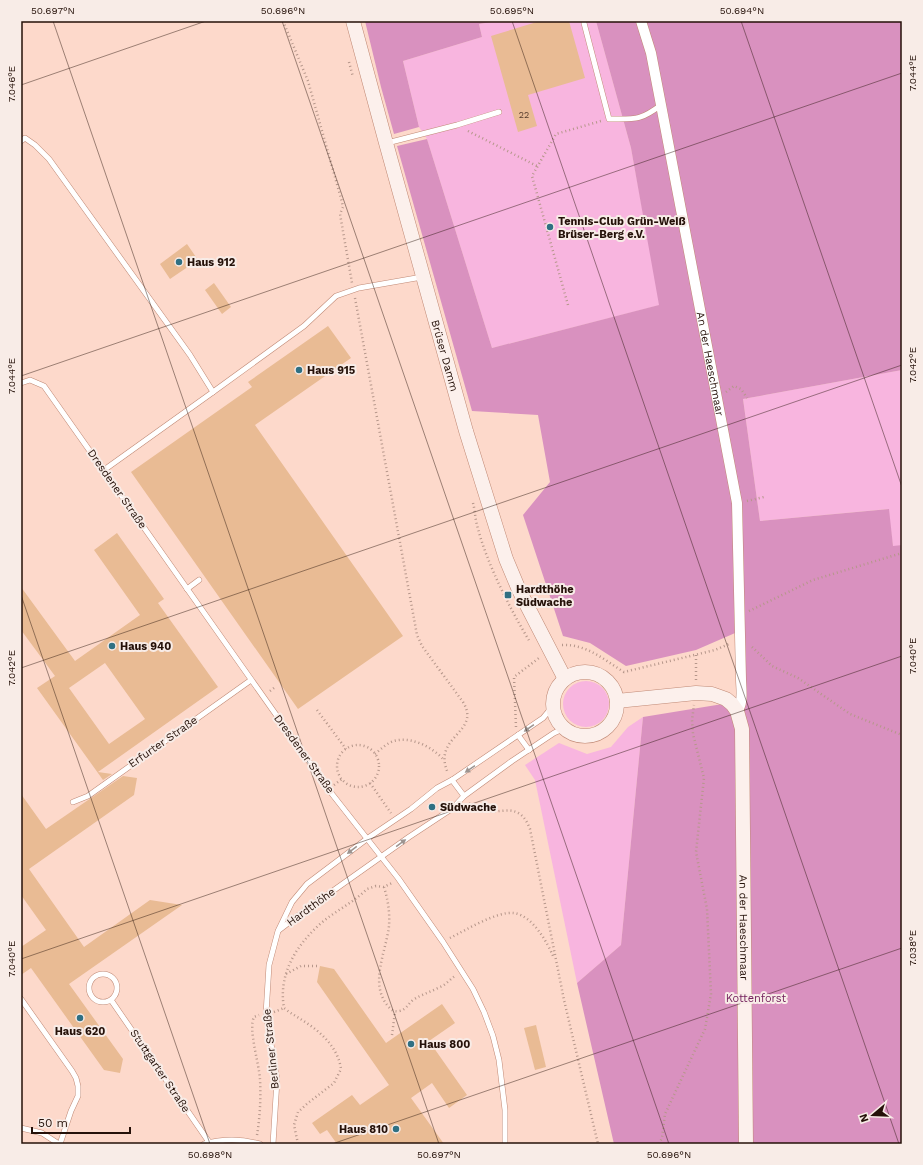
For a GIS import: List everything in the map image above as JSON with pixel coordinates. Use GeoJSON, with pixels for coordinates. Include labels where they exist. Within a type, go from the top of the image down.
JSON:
{"type":"FeatureCollection","features":[{"type":"Feature","properties":{"kind":"street","name":"Brüser Damm"},"geometry":{"type":"LineString","coordinates":[[353,21],[466,431],[506,559],[519,590],[565,679]]}},
{"type":"Feature","properties":{"kind":"street","name":"An der Haeschmaar"},"geometry":{"type":"LineString","coordinates":[[640,21],[650,53],[661,105],[737,503],[741,615],[741,702],[738,711],[742,729],[746,1144]]}},
{"type":"Feature","properties":{"kind":"street"},"geometry":{"type":"LineString","coordinates":[[587,672],[598,674],[608,681],[614,690],[617,701],[616,711],[608,727],[600,732],[582,736],[572,733],[565,728],[557,718],[553,706],[554,696],[558,686],[565,679],[575,673],[587,672]]}},
{"type":"Feature","properties":{"kind":"street"},"geometry":{"type":"LineString","coordinates":[[617,701],[696,693],[712,694],[720,696],[732,704],[738,711]]}},
{"type":"Feature","properties":{"kind":"lane"},"geometry":{"type":"LineString","coordinates":[[584,23],[609,119],[636,119],[644,116],[661,105]]}},
{"type":"Feature","properties":{"kind":"lane"},"geometry":{"type":"LineString","coordinates":[[386,143],[457,125],[500,112]]}},
{"type":"Feature","properties":{"kind":"lane"},"geometry":{"type":"LineString","coordinates":[[21,141],[25,138],[36,145],[49,159],[190,355],[213,392]]}},
{"type":"Feature","properties":{"kind":"lane"},"geometry":{"type":"LineString","coordinates":[[104,470],[304,326],[336,296],[354,290],[423,276]]}},
{"type":"Feature","properties":{"kind":"lane","name":"Dresdener Straße"},"geometry":{"type":"LineString","coordinates":[[21,383],[30,380],[44,386],[332,794],[398,878],[462,971],[482,1006],[494,1036],[499,1060],[505,1110],[504,1144]]}},
{"type":"Feature","properties":{"kind":"lane"},"geometry":{"type":"LineString","coordinates":[[187,589],[200,580]]}},
{"type":"Feature","properties":{"kind":"lane","name":"Erfurter Straße"},"geometry":{"type":"LineString","coordinates":[[73,802],[88,796],[251,680]]}},
{"type":"Feature","properties":{"kind":"lane","name":"Hardthöhe"},"geometry":{"type":"LineString","coordinates":[[278,931],[292,902],[307,884],[368,838],[411,809],[437,788],[452,780],[502,747],[543,718],[553,706]]}},
{"type":"Feature","properties":{"kind":"lane","name":"Hardthöhe"},"geometry":{"type":"LineString","coordinates":[[278,931],[453,808],[464,796],[529,750],[554,733],[565,728]]}},
{"type":"Feature","properties":{"kind":"lane"},"geometry":{"type":"LineString","coordinates":[[518,735],[529,750]]}},
{"type":"Feature","properties":{"kind":"lane"},"geometry":{"type":"LineString","coordinates":[[452,780],[464,796]]}},
{"type":"Feature","properties":{"kind":"lane","name":"Berliner Straße"},"geometry":{"type":"LineString","coordinates":[[274,1144],[277,1080],[266,1014],[269,965],[278,931]]}},
{"type":"Feature","properties":{"kind":"lane"},"geometry":{"type":"LineString","coordinates":[[103,974],[113,978],[117,987],[111,1000],[102,1002],[95,1000],[91,996],[89,987],[93,978],[103,974]]}},
{"type":"Feature","properties":{"kind":"lane"},"geometry":{"type":"LineString","coordinates":[[21,999],[72,1071],[78,1086],[78,1096],[60,1144],[51,1142],[42,1134],[21,1128]]}},
{"type":"Feature","properties":{"kind":"lane","name":"Stuttgarter Straße"},"geometry":{"type":"LineString","coordinates":[[111,1000],[206,1143],[245,1140],[258,1143]]}},
{"type":"Feature","properties":{"kind":"path"},"geometry":{"type":"LineString","coordinates":[[283,21],[308,81],[342,202],[343,207],[340,214],[417,635],[422,646],[464,704],[467,711],[465,724],[446,748],[443,760],[452,780]]}},
{"type":"Feature","properties":{"kind":"path"},"geometry":{"type":"LineString","coordinates":[[568,305],[532,176],[556,134],[609,119]]}},
{"type":"Feature","properties":{"kind":"path"},"geometry":{"type":"LineString","coordinates":[[457,125],[537,166]]}},
{"type":"Feature","properties":{"kind":"path"},"geometry":{"type":"LineString","coordinates":[[716,396],[734,386],[741,389],[748,398]]}},
{"type":"Feature","properties":{"kind":"path"},"geometry":{"type":"LineString","coordinates":[[737,503],[764,497]]}},
{"type":"Feature","properties":{"kind":"path"},"geometry":{"type":"LineString","coordinates":[[741,615],[813,580],[902,553]]}},
{"type":"Feature","properties":{"kind":"path"},"geometry":{"type":"LineString","coordinates":[[659,1144],[662,1138],[665,1114],[705,1029],[711,994],[707,909],[696,852],[704,778],[693,734],[692,720],[696,693],[696,654],[715,650],[730,644],[740,632],[772,666],[798,678],[850,714],[902,735]]}},
{"type":"Feature","properties":{"kind":"path"},"geometry":{"type":"LineString","coordinates":[[518,735],[516,728],[514,677],[539,658]]}},
{"type":"Feature","properties":{"kind":"path"},"geometry":{"type":"LineString","coordinates":[[317,710],[346,749]]}},
{"type":"Feature","properties":{"kind":"path"},"geometry":{"type":"LineString","coordinates":[[375,754],[389,743],[405,740],[423,745],[443,760]]}},
{"type":"Feature","properties":{"kind":"path"},"geometry":{"type":"LineString","coordinates":[[354,745],[363,746],[368,747],[375,754],[379,767],[376,776],[370,783],[363,786],[353,786],[341,777],[337,769],[338,760],[346,749],[354,745]]}},
{"type":"Feature","properties":{"kind":"path"},"geometry":{"type":"LineString","coordinates":[[370,783],[396,819]]}},
{"type":"Feature","properties":{"kind":"path"},"geometry":{"type":"LineString","coordinates":[[464,796],[471,805],[480,811],[515,811],[524,817],[530,829],[564,1000],[598,1144]]}},
{"type":"Feature","properties":{"kind":"path"},"geometry":{"type":"LineString","coordinates":[[298,1144],[294,1125],[298,1112],[334,1083],[341,1069],[337,1055],[325,1039],[284,1008],[283,989],[287,967],[297,950],[321,924],[367,889],[376,886],[384,887],[398,878]]}},
{"type":"Feature","properties":{"kind":"path"},"geometry":{"type":"LineString","coordinates":[[384,887],[389,913],[389,928],[378,981],[384,1000],[390,1008],[396,1012],[403,1010],[424,993],[442,987],[462,971]]}},
{"type":"Feature","properties":{"kind":"path"},"geometry":{"type":"LineString","coordinates":[[443,942],[495,916],[513,913],[534,924],[542,935],[556,962]]}},
{"type":"Feature","properties":{"kind":"path"},"geometry":{"type":"LineString","coordinates":[[285,974],[301,966],[317,966]]}},
{"type":"Feature","properties":{"kind":"path"},"geometry":{"type":"LineString","coordinates":[[258,1143],[260,1080],[252,1026],[254,1017],[279,1011],[284,1008]]}},
{"type":"Feature","properties":{"kind":"path"},"geometry":{"type":"LineString","coordinates":[[392,1035],[396,1012]]}},
{"type":"Feature","properties":{"kind":"shaded area","name":"Tennis-Club Grün-Weiß Brüser-Berg e.V."},"geometry":{"type":"Polygon","coordinates":[[[497,21],[596,21],[631,148],[660,305],[492,348],[427,139],[419,127],[403,61],[482,37],[479,24],[497,21]]]}},
{"type":"Feature","properties":{"kind":"shaded area"},"geometry":{"type":"Polygon","coordinates":[[[902,370],[902,545],[893,547],[888,509],[760,521],[743,399],[902,370]]]}},
{"type":"Feature","properties":{"kind":"shaded area"},"geometry":{"type":"Polygon","coordinates":[[[591,681],[603,687],[608,695],[608,713],[603,721],[595,726],[581,727],[569,721],[564,713],[563,699],[569,687],[577,682],[591,681]]]}},
{"type":"Feature","properties":{"kind":"shaded area"},"geometry":{"type":"Polygon","coordinates":[[[643,717],[621,945],[577,983],[535,780],[525,765],[559,743],[587,754],[611,747],[628,727],[643,717]]]}},
{"type":"Feature","properties":{"kind":"green space"},"geometry":{"type":"Polygon","coordinates":[[[365,21],[497,21],[479,24],[482,37],[403,61],[419,127],[394,134],[365,21]]]}},
{"type":"Feature","properties":{"kind":"green space","name":"Kottenforst"},"geometry":{"type":"Polygon","coordinates":[[[596,21],[902,21],[902,370],[743,399],[760,521],[889,509],[893,546],[902,545],[902,1144],[614,1144],[577,983],[621,945],[643,717],[741,701],[742,630],[696,650],[626,666],[590,643],[563,636],[523,515],[550,482],[538,415],[472,411],[397,146],[427,139],[492,348],[659,305],[631,148],[596,21]]]}},
{"type":"Feature","properties":{"kind":"building"},"geometry":{"type":"Polygon","coordinates":[[[540,21],[569,21],[585,78],[528,95],[537,126],[518,132],[491,36],[540,21]]]}},
{"type":"Feature","properties":{"kind":"building","name":"Haus 912"},"geometry":{"type":"Polygon","coordinates":[[[187,244],[198,260],[170,279],[160,264],[187,244]]]}},
{"type":"Feature","properties":{"kind":"building"},"geometry":{"type":"Polygon","coordinates":[[[214,283],[231,307],[222,314],[205,290],[214,283]]]}},
{"type":"Feature","properties":{"kind":"building"},"geometry":{"type":"Polygon","coordinates":[[[328,326],[351,358],[255,425],[403,636],[298,709],[131,472],[252,387],[248,382],[328,326]]]}},
{"type":"Feature","properties":{"kind":"building","name":"Haus 940"},"geometry":{"type":"Polygon","coordinates":[[[117,533],[164,599],[158,603],[218,687],[98,772],[112,774],[103,780],[37,688],[55,676],[21,630],[21,587],[75,661],[140,615],[94,550],[117,533]],[[105,663],[69,688],[109,744],[145,719],[105,663]]]}},
{"type":"Feature","properties":{"kind":"building"},"geometry":{"type":"Polygon","coordinates":[[[123,776],[137,778],[134,795],[29,869],[84,947],[150,900],[182,905],[69,984],[123,1059],[120,1073],[104,1070],[31,968],[21,975],[21,947],[46,930],[21,895],[21,794],[46,829],[123,776]]]}},
{"type":"Feature","properties":{"kind":"building"},"geometry":{"type":"Polygon","coordinates":[[[320,966],[334,969],[386,1043],[442,1004],[455,1023],[429,1041],[467,1095],[449,1108],[432,1083],[411,1098],[444,1144],[337,1144],[327,1130],[320,1134],[312,1123],[352,1095],[360,1105],[389,1085],[317,982],[320,966]]]}},
{"type":"Feature","properties":{"kind":"building"},"geometry":{"type":"Polygon","coordinates":[[[536,1025],[546,1067],[535,1070],[524,1028],[536,1025]]]}},
{"type":"Feature","properties":{"kind":"place","name":"Tennis-Club Grün-Weiß Brüser-Berg e.V."},"geometry":{"type":"Point","coordinates":[550,227]}},
{"type":"Feature","properties":{"kind":"place","name":"Haus 912"},"geometry":{"type":"Point","coordinates":[179,262]}},
{"type":"Feature","properties":{"kind":"place","name":"Haus 915"},"geometry":{"type":"Point","coordinates":[299,370]}},
{"type":"Feature","properties":{"kind":"place","name":"Hardthöhe Südwache"},"geometry":{"type":"Point","coordinates":[508,595]}},
{"type":"Feature","properties":{"kind":"place","name":"Haus 940"},"geometry":{"type":"Point","coordinates":[112,646]}},
{"type":"Feature","properties":{"kind":"place","name":"Südwache"},"geometry":{"type":"Point","coordinates":[432,807]}},
{"type":"Feature","properties":{"kind":"place","name":"Haus 620"},"geometry":{"type":"Point","coordinates":[80,1018]}},
{"type":"Feature","properties":{"kind":"place","name":"Haus 800"},"geometry":{"type":"Point","coordinates":[411,1044]}},
{"type":"Feature","properties":{"kind":"place","name":"Haus 810"},"geometry":{"type":"Point","coordinates":[396,1129]}}]}
